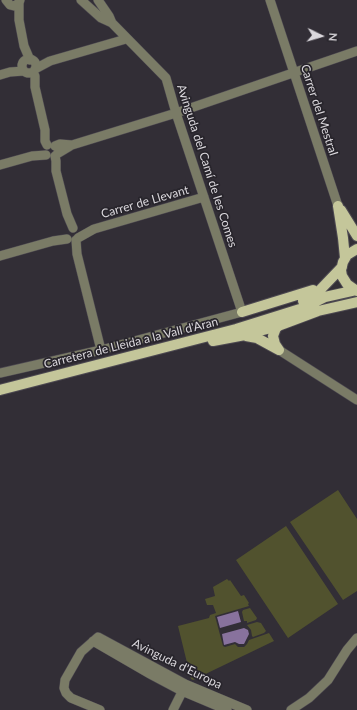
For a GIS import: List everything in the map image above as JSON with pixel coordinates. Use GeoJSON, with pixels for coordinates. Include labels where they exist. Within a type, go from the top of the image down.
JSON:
{"type":"FeatureCollection","features":[{"type":"Feature","properties":{"kind":"main road"},"geometry":{"type":"LineString","coordinates":[[338,206],[357,236]]}},
{"type":"Feature","properties":{"kind":"main road"},"geometry":{"type":"LineString","coordinates":[[338,206],[344,238],[342,273],[349,286],[357,290]]}},
{"type":"Feature","properties":{"kind":"main road"},"geometry":{"type":"LineString","coordinates":[[268,319],[299,304],[323,287],[349,253],[357,249]]}},
{"type":"Feature","properties":{"kind":"main road"},"geometry":{"type":"LineString","coordinates":[[242,312],[323,287]]}},
{"type":"Feature","properties":{"kind":"main road"},"geometry":{"type":"LineString","coordinates":[[268,319],[303,308],[325,297],[357,290]]}},
{"type":"Feature","properties":{"kind":"main road"},"geometry":{"type":"LineString","coordinates":[[167,347],[244,335],[278,326],[318,311],[357,302]]}},
{"type":"Feature","properties":{"kind":"main road"},"geometry":{"type":"LineString","coordinates":[[279,350],[273,339],[278,326],[303,308]]}},
{"type":"Feature","properties":{"kind":"main road","name":"Carretera de Lleida a la Vall d'Aran"},"geometry":{"type":"LineString","coordinates":[[0,390],[167,347],[268,319]]}},
{"type":"Feature","properties":{"kind":"main road"},"geometry":{"type":"LineString","coordinates":[[244,335],[257,338],[279,350]]}},
{"type":"Feature","properties":{"kind":"street","name":"Avinguda del Camí de les Comes"},"geometry":{"type":"LineString","coordinates":[[81,0],[101,18],[112,23]]}},
{"type":"Feature","properties":{"kind":"street","name":"Avinguda del Camí de les Comes"},"geometry":{"type":"LineString","coordinates":[[98,0],[112,23],[126,39],[166,78],[176,113],[242,312]]}},
{"type":"Feature","properties":{"kind":"street","name":"Carrer del Mestral"},"geometry":{"type":"LineString","coordinates":[[270,0],[338,206]]}},
{"type":"Feature","properties":{"kind":"street"},"geometry":{"type":"LineString","coordinates":[[13,2],[19,20],[24,46],[101,350]]}},
{"type":"Feature","properties":{"kind":"street"},"geometry":{"type":"LineString","coordinates":[[0,75],[126,39]]}},
{"type":"Feature","properties":{"kind":"street"},"geometry":{"type":"LineString","coordinates":[[0,166],[176,113],[357,51]]}},
{"type":"Feature","properties":{"kind":"street","name":"Carrer de Llevant"},"geometry":{"type":"LineString","coordinates":[[0,256],[204,197]]}},
{"type":"Feature","properties":{"kind":"street"},"geometry":{"type":"LineString","coordinates":[[0,373],[101,350],[242,312]]}},
{"type":"Feature","properties":{"kind":"street"},"geometry":{"type":"LineString","coordinates":[[279,350],[357,400]]}},
{"type":"Feature","properties":{"kind":"street"},"geometry":{"type":"LineString","coordinates":[[291,710],[309,698],[328,680],[347,650],[357,638]]}},
{"type":"Feature","properties":{"kind":"street","name":"Avinguda d'Europa"},"geometry":{"type":"LineString","coordinates":[[100,710],[71,698],[66,693],[64,688],[65,680],[81,652],[95,639],[136,667],[246,710]]}},
{"type":"Feature","properties":{"kind":"street"},"geometry":{"type":"LineString","coordinates":[[173,710],[184,687]]}},
{"type":"Feature","properties":{"kind":"street","name":"Avinguda d'Europa"},"geometry":{"type":"LineString","coordinates":[[184,687],[227,710]]}},
{"type":"Feature","properties":{"kind":"green space"},"geometry":{"type":"Polygon","coordinates":[[[338,490],[357,519],[357,591],[343,600],[290,522],[338,490]]]}},
{"type":"Feature","properties":{"kind":"green space"},"geometry":{"type":"Polygon","coordinates":[[[286,526],[338,604],[288,638],[236,560],[286,526]]]}},
{"type":"Feature","properties":{"kind":"green space"},"geometry":{"type":"Polygon","coordinates":[[[227,579],[229,581],[230,580],[241,596],[244,595],[249,603],[249,606],[215,616],[223,646],[225,647],[235,644],[238,647],[244,647],[249,640],[269,633],[274,641],[193,680],[191,679],[178,626],[209,618],[210,615],[216,613],[213,605],[207,605],[205,599],[215,596],[213,587],[227,579]]]}},
{"type":"Feature","properties":{"kind":"green space"},"geometry":{"type":"Polygon","coordinates":[[[250,608],[257,618],[256,620],[247,623],[247,621],[244,621],[242,612],[243,610],[250,608]]]}},
{"type":"Feature","properties":{"kind":"green space"},"geometry":{"type":"Polygon","coordinates":[[[257,622],[261,623],[266,631],[253,637],[251,630],[247,625],[257,622]]]}},
{"type":"Feature","properties":{"kind":"shaded area"},"geometry":{"type":"Polygon","coordinates":[[[238,611],[241,622],[220,628],[217,617],[238,611]]]}},
{"type":"Feature","properties":{"kind":"shaded area"},"geometry":{"type":"Polygon","coordinates":[[[244,628],[248,630],[249,634],[244,644],[235,642],[224,645],[222,634],[244,628]]]}}]}
